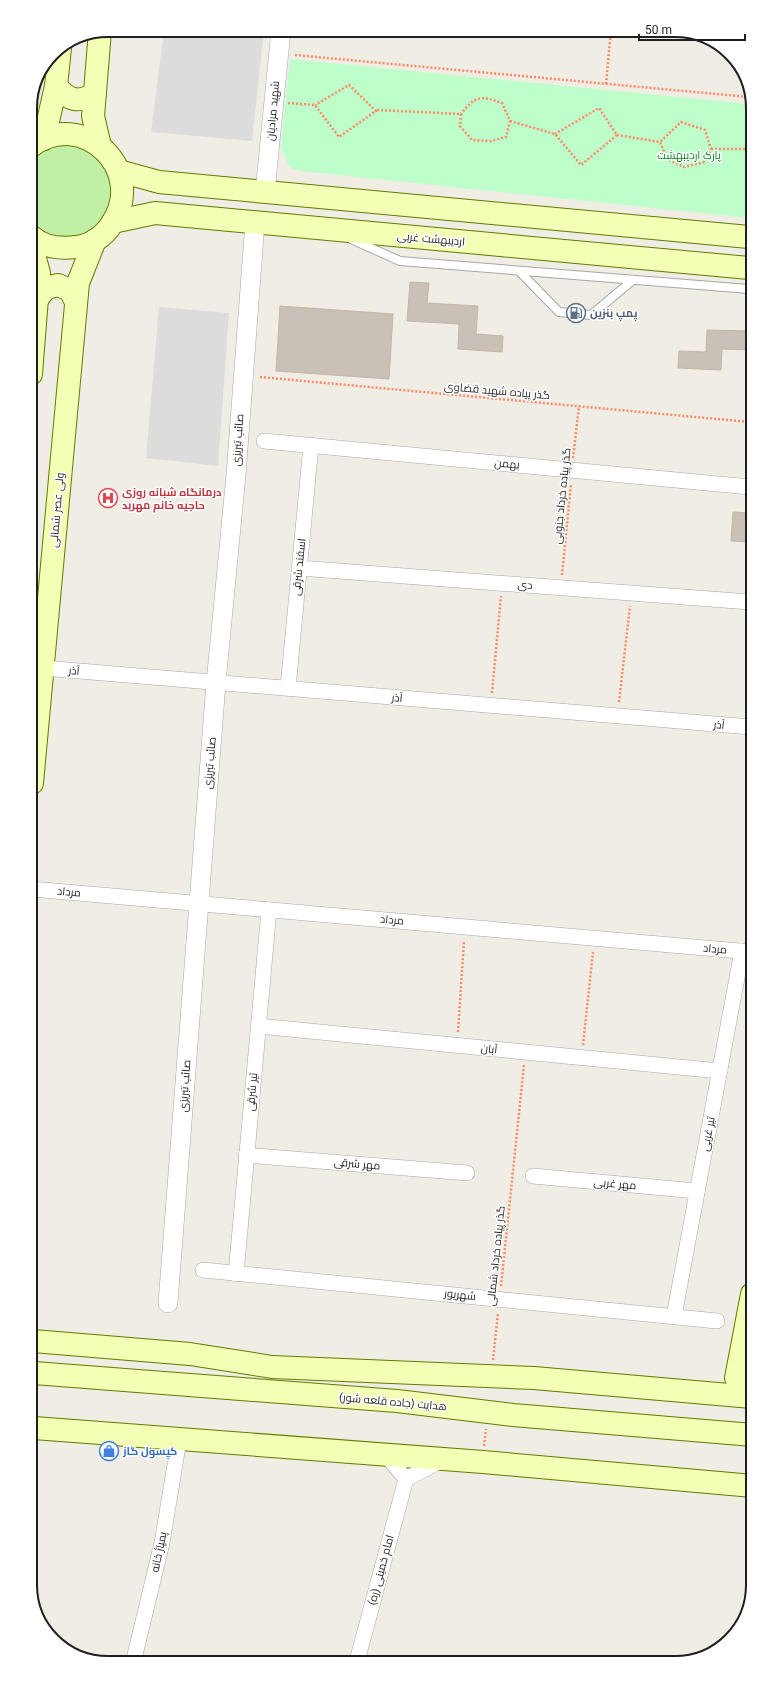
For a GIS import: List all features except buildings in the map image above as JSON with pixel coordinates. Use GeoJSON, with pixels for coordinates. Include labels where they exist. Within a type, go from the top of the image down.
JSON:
{"type":"FeatureCollection","features":[{"type":"Feature","properties":{"kind":"main road"},"geometry":{"type":"LineString","coordinates":[[100,37],[93,116],[100,146]]}},
{"type":"Feature","properties":{"kind":"main road"},"geometry":{"type":"LineString","coordinates":[[37,143],[56,86],[59,57]]}},
{"type":"Feature","properties":{"kind":"main road"},"geometry":{"type":"LineString","coordinates":[[56,86],[64,95],[74,100],[85,99],[95,94]]}},
{"type":"Feature","properties":{"kind":"main road"},"geometry":{"type":"LineString","coordinates":[[37,143],[52,136],[69,135],[85,138],[100,146],[111,157],[119,171],[123,186],[122,202],[113,222],[108,230],[95,240],[81,247],[65,249],[49,246],[37,240]]}},
{"type":"Feature","properties":{"kind":"main road"},"geometry":{"type":"LineString","coordinates":[[119,171],[159,182],[175,184],[746,237]]}},
{"type":"Feature","properties":{"kind":"main road"},"geometry":{"type":"LineString","coordinates":[[162,214],[159,202],[164,190],[175,184]]}},
{"type":"Feature","properties":{"kind":"main road","name":"اردیبهشت غربی"},"geometry":{"type":"LineString","coordinates":[[113,222],[155,213],[746,268]]}},
{"type":"Feature","properties":{"kind":"main road","name":"ولی عصر شمالی"},"geometry":{"type":"LineString","coordinates":[[37,731],[78,284],[95,240]]}},
{"type":"Feature","properties":{"kind":"main road"},"geometry":{"type":"LineString","coordinates":[[37,267],[39,273],[37,309]]}},
{"type":"Feature","properties":{"kind":"main road"},"geometry":{"type":"LineString","coordinates":[[38,298],[46,288],[58,285],[70,290],[76,302]]}},
{"type":"Feature","properties":{"kind":"main road"},"geometry":{"type":"LineString","coordinates":[[746,1326],[736,1378],[746,1389]]}},
{"type":"Feature","properties":{"kind":"main road"},"geometry":{"type":"LineString","coordinates":[[37,1340],[190,1354],[272,1367],[513,1415]]}},
{"type":"Feature","properties":{"kind":"main road"},"geometry":{"type":"LineString","coordinates":[[272,1367],[534,1378],[746,1394]]}},
{"type":"Feature","properties":{"kind":"main road","name":"هدایت (جاده قلعه شور)"},"geometry":{"type":"LineString","coordinates":[[37,1373],[389,1401],[513,1415],[746,1434]]}},
{"type":"Feature","properties":{"kind":"main road"},"geometry":{"type":"LineString","coordinates":[[37,1428],[179,1440],[384,1454],[746,1485]]}},
{"type":"Feature","properties":{"kind":"street","name":"شهید مرادیان"},"geometry":{"type":"LineString","coordinates":[[265,192],[280,37]]}},
{"type":"Feature","properties":{"kind":"street","name":"صائب تبریزی"},"geometry":{"type":"LineString","coordinates":[[168,1303],[216,682],[255,222]]}},
{"type":"Feature","properties":{"kind":"street","name":"بهمن"},"geometry":{"type":"LineString","coordinates":[[264,441],[746,487]]}},
{"type":"Feature","properties":{"kind":"street","name":"اسفند شرقی"},"geometry":{"type":"LineString","coordinates":[[288,688],[311,445]]}},
{"type":"Feature","properties":{"kind":"street","name":"دی"},"geometry":{"type":"LineString","coordinates":[[299,568],[746,602]]}},
{"type":"Feature","properties":{"kind":"street","name":"آذر"},"geometry":{"type":"LineString","coordinates":[[43,668],[746,727]]}},
{"type":"Feature","properties":{"kind":"street","name":"مرداد"},"geometry":{"type":"LineString","coordinates":[[37,889],[746,952]]}},
{"type":"Feature","properties":{"kind":"street","name":"تیر شرقی"},"geometry":{"type":"LineString","coordinates":[[236,1274],[269,910]]}},
{"type":"Feature","properties":{"kind":"street","name":"تیر غربی"},"geometry":{"type":"LineString","coordinates":[[674,1316],[720,1071],[746,956]]}},
{"type":"Feature","properties":{"kind":"street","name":"آبان"},"geometry":{"type":"LineString","coordinates":[[258,1026],[720,1071]]}},
{"type":"Feature","properties":{"kind":"street","name":"مهر شرقی"},"geometry":{"type":"LineString","coordinates":[[246,1155],[467,1173]]}},
{"type":"Feature","properties":{"kind":"street","name":"مهر غربی"},"geometry":{"type":"LineString","coordinates":[[534,1176],[697,1191]]}},
{"type":"Feature","properties":{"kind":"street","name":"شهریور"},"geometry":{"type":"LineString","coordinates":[[203,1270],[717,1321]]}},
{"type":"Feature","properties":{"kind":"street","name":"پمپاژ خانه"},"geometry":{"type":"LineString","coordinates":[[135,1656],[162,1543],[179,1440]]}},
{"type":"Feature","properties":{"kind":"street"},"geometry":{"type":"LineString","coordinates":[[384,1454],[406,1479],[444,1459]]}},
{"type":"Feature","properties":{"kind":"street","name":"امام خمینی (ره)"},"geometry":{"type":"LineString","coordinates":[[358,1656],[406,1479]]}},
{"type":"Feature","properties":{"kind":"lane"},"geometry":{"type":"LineString","coordinates":[[330,229],[400,261],[746,289]]}},
{"type":"Feature","properties":{"kind":"lane"},"geometry":{"type":"LineString","coordinates":[[520,271],[559,312],[591,315],[633,280]]}},
{"type":"Feature","properties":{"kind":"path"},"geometry":{"type":"LineString","coordinates":[[606,84],[610,37]]}},
{"type":"Feature","properties":{"kind":"path"},"geometry":{"type":"LineString","coordinates":[[278,53],[745,97]]}},
{"type":"Feature","properties":{"kind":"path"},"geometry":{"type":"LineString","coordinates":[[274,103],[315,105],[349,85],[376,111],[339,137],[315,105]]}},
{"type":"Feature","properties":{"kind":"path"},"geometry":{"type":"LineString","coordinates":[[485,97],[502,103],[510,121],[506,137],[491,142],[472,140],[460,126],[461,114],[472,100],[485,97]]}},
{"type":"Feature","properties":{"kind":"path"},"geometry":{"type":"LineString","coordinates":[[555,134],[599,108],[617,135],[660,142]]}},
{"type":"Feature","properties":{"kind":"path"},"geometry":{"type":"LineString","coordinates":[[377,110],[461,114]]}},
{"type":"Feature","properties":{"kind":"path"},"geometry":{"type":"LineString","coordinates":[[510,121],[555,134],[582,165],[617,135]]}},
{"type":"Feature","properties":{"kind":"path"},"geometry":{"type":"LineString","coordinates":[[681,122],[705,130],[711,149],[705,162],[684,168],[667,159],[660,142],[681,122]]}},
{"type":"Feature","properties":{"kind":"path"},"geometry":{"type":"LineString","coordinates":[[711,149],[746,149]]}},
{"type":"Feature","properties":{"kind":"path","name":"گذر پیاده شهید قضاوی"},"geometry":{"type":"LineString","coordinates":[[243,376],[746,422]]}},
{"type":"Feature","properties":{"kind":"path","name":"گذر پیاده خرداد جنوبی"},"geometry":{"type":"LineString","coordinates":[[560,588],[579,406]]}},
{"type":"Feature","properties":{"kind":"path"},"geometry":{"type":"LineString","coordinates":[[491,706],[502,584]]}},
{"type":"Feature","properties":{"kind":"path"},"geometry":{"type":"LineString","coordinates":[[618,716],[631,593]]}},
{"type":"Feature","properties":{"kind":"path"},"geometry":{"type":"LineString","coordinates":[[457,1045],[466,927]]}},
{"type":"Feature","properties":{"kind":"path"},"geometry":{"type":"LineString","coordinates":[[582,1058],[594,938]]}},
{"type":"Feature","properties":{"kind":"path","name":"گذر پیاده خرداد شمالی"},"geometry":{"type":"LineString","coordinates":[[492,1376],[525,1052]]}},
{"type":"Feature","properties":{"kind":"path"},"geometry":{"type":"LineString","coordinates":[[483,1462],[488,1412]]}},
{"type":"Feature","properties":{"kind":"shaded area"},"geometry":{"type":"Polygon","coordinates":[[[163,37],[263,37],[252,141],[151,132],[163,37]]]}},
{"type":"Feature","properties":{"kind":"shaded area"},"geometry":{"type":"Polygon","coordinates":[[[159,307],[229,313],[218,466],[146,458],[159,307]]]}},
{"type":"Feature","properties":{"kind":"green space","name":"پارک اردیبهشت"},"geometry":{"type":"Polygon","coordinates":[[[290,59],[746,104],[746,218],[301,171],[293,169],[287,163],[281,146],[290,59]]]}},
{"type":"Feature","properties":{"kind":"green space"},"geometry":{"type":"Polygon","coordinates":[[[66,145],[82,147],[99,157],[108,171],[112,187],[109,204],[101,219],[89,230],[73,236],[53,234],[43,230],[37,225],[37,156],[46,150],[66,145]]]}},
{"type":"Feature","properties":{"kind":"place","name":"پمپ بنزین"},"geometry":{"type":"Point","coordinates":[576,313]}},
{"type":"Feature","properties":{"kind":"place","name":"درمانگاه شبانه‌ روزی حاجیه‌ خانم مهربد"},"geometry":{"type":"Point","coordinates":[108,498]}},
{"type":"Feature","properties":{"kind":"place","name":"کپسول گاز"},"geometry":{"type":"Point","coordinates":[109,1451]}}]}
